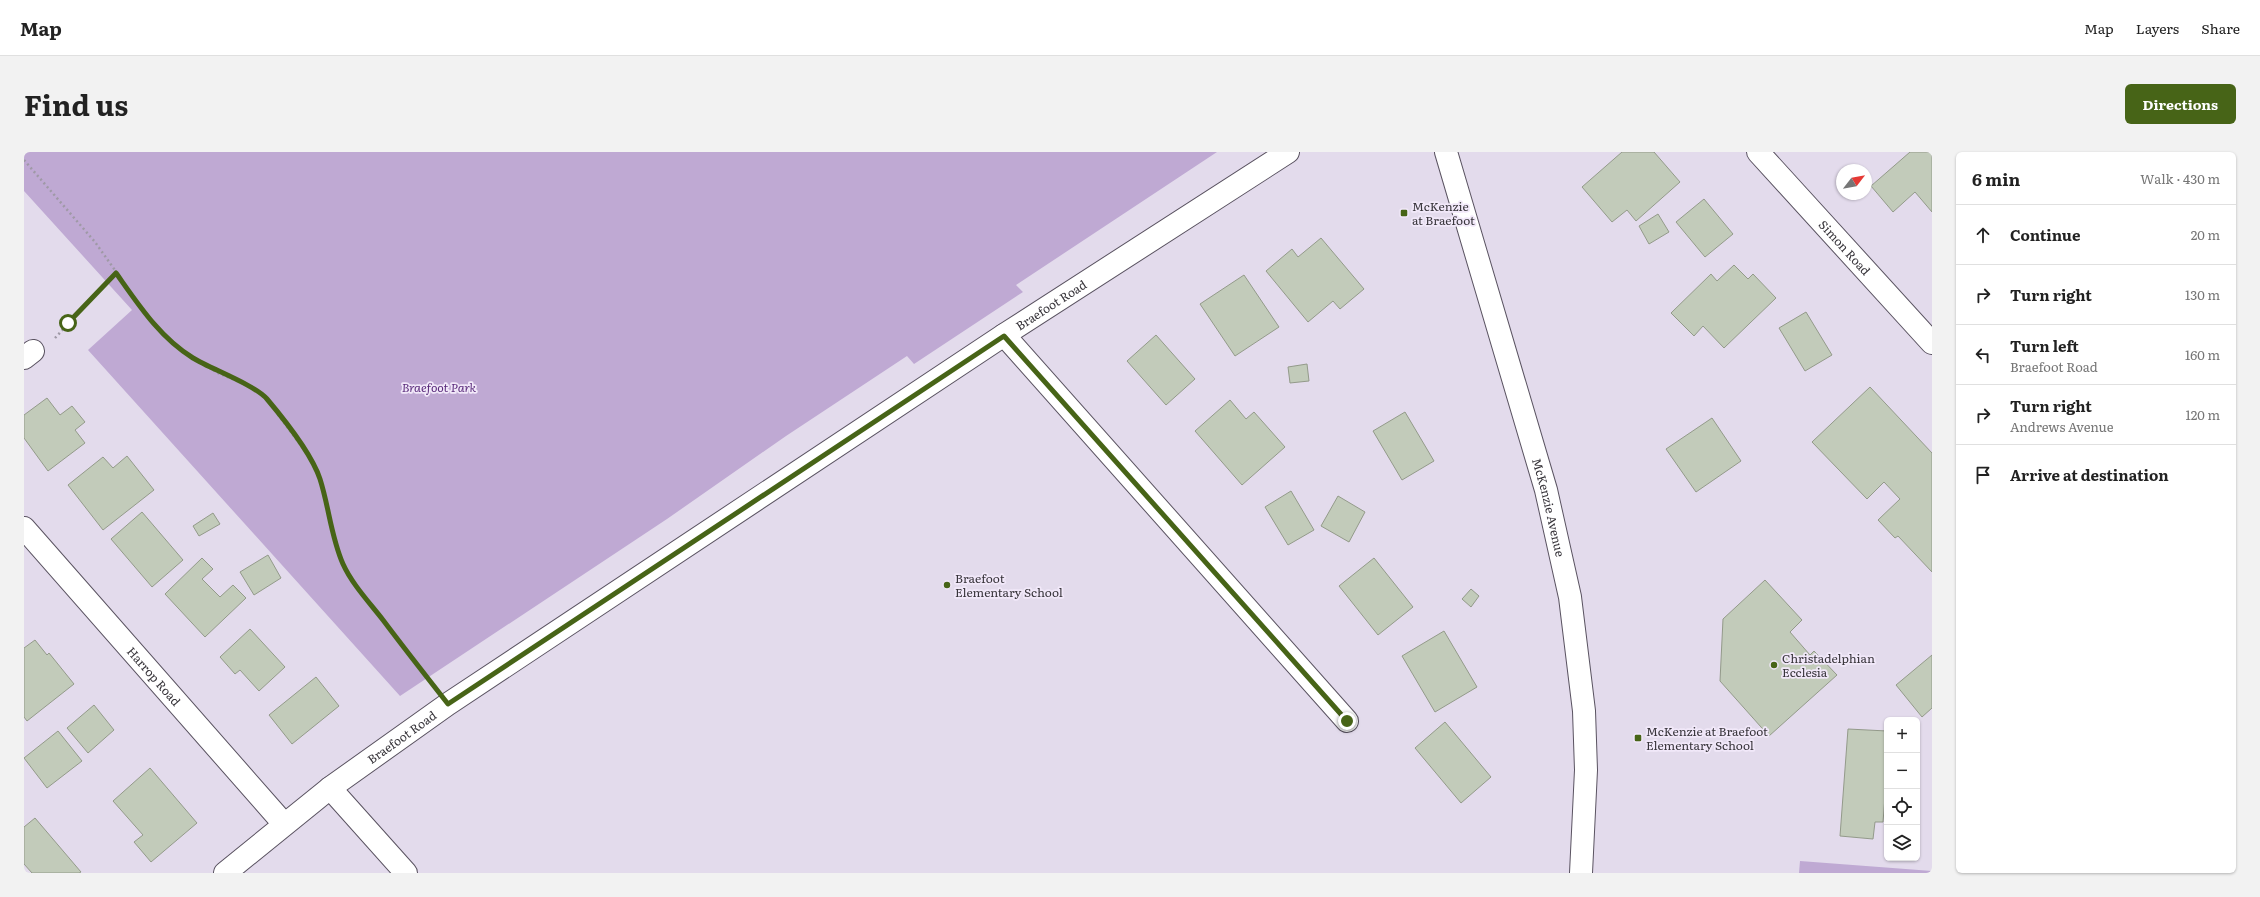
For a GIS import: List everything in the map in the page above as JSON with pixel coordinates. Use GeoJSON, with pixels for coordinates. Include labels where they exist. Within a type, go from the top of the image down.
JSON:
{"type":"FeatureCollection","features":[{"type":"Feature","properties":{"kind":"street","name":"Braefoot Road"},"geometry":{"type":"LineString","coordinates":[[225,873],[330,788],[448,704],[1004,336],[1288,152]]}},
{"type":"Feature","properties":{"kind":"street","name":"McKenzie Avenue"},"geometry":{"type":"LineString","coordinates":[[1446,152],[1546,490],[1570,597],[1580,674],[1586,770],[1581,873]]}},
{"type":"Feature","properties":{"kind":"street","name":"Simon Road"},"geometry":{"type":"LineString","coordinates":[[1758,152],[1932,343]]}},
{"type":"Feature","properties":{"kind":"street"},"geometry":{"type":"LineString","coordinates":[[1004,336],[1347,721]]}},
{"type":"Feature","properties":{"kind":"street","name":"Harrop Road"},"geometry":{"type":"LineString","coordinates":[[24,528],[284,824]]}},
{"type":"Feature","properties":{"kind":"street"},"geometry":{"type":"LineString","coordinates":[[330,788],[406,873]]}},
{"type":"Feature","properties":{"kind":"path"},"geometry":{"type":"LineString","coordinates":[[24,160],[95,242],[146,314],[166,336],[191,357],[218,373],[251,387],[265,397],[310,458],[320,478],[330,527],[343,564],[350,576],[448,704]]}},
{"type":"Feature","properties":{"kind":"path"},"geometry":{"type":"LineString","coordinates":[[28,355],[46,348],[116,273]]}},
{"type":"Feature","properties":{"kind":"green space","name":"Braefoot Park"},"geometry":{"type":"Polygon","coordinates":[[[24,152],[1217,152],[1016,285],[1023,292],[914,364],[907,356],[786,436],[667,519],[400,696],[88,350],[132,310],[24,191],[24,152]]]}},
{"type":"Feature","properties":{"kind":"green space"},"geometry":{"type":"Polygon","coordinates":[[[1800,861],[1932,871],[1932,873],[1799,873],[1800,861]]]}},
{"type":"Feature","properties":{"kind":"building"},"geometry":{"type":"Polygon","coordinates":[[[1622,152],[1654,152],[1680,182],[1636,221],[1627,210],[1612,222],[1582,187],[1622,152]]]}},
{"type":"Feature","properties":{"kind":"building"},"geometry":{"type":"Polygon","coordinates":[[[1910,152],[1932,152],[1932,212],[1915,192],[1893,212],[1872,187],[1872,185],[1910,152]]]}},
{"type":"Feature","properties":{"kind":"building"},"geometry":{"type":"Polygon","coordinates":[[[1704,199],[1733,234],[1705,257],[1676,222],[1704,199]]]}},
{"type":"Feature","properties":{"kind":"building"},"geometry":{"type":"Polygon","coordinates":[[[1658,214],[1669,232],[1649,244],[1639,226],[1658,214]]]}},
{"type":"Feature","properties":{"kind":"building"},"geometry":{"type":"Polygon","coordinates":[[[1321,238],[1364,289],[1340,309],[1333,301],[1308,322],[1266,271],[1292,249],[1298,257],[1321,238]]]}},
{"type":"Feature","properties":{"kind":"building"},"geometry":{"type":"Polygon","coordinates":[[[1734,265],[1748,279],[1753,274],[1776,298],[1724,348],[1703,326],[1694,336],[1671,313],[1711,274],[1717,281],[1734,265]]]}},
{"type":"Feature","properties":{"kind":"building"},"geometry":{"type":"Polygon","coordinates":[[[1244,275],[1279,327],[1235,356],[1200,304],[1244,275]]]}},
{"type":"Feature","properties":{"kind":"building"},"geometry":{"type":"Polygon","coordinates":[[[1806,312],[1832,355],[1805,371],[1779,328],[1806,312]]]}},
{"type":"Feature","properties":{"kind":"building"},"geometry":{"type":"Polygon","coordinates":[[[1156,335],[1195,379],[1166,405],[1127,361],[1156,335]]]}},
{"type":"Feature","properties":{"kind":"building"},"geometry":{"type":"Polygon","coordinates":[[[1307,364],[1309,381],[1290,383],[1288,367],[1307,364]]]}},
{"type":"Feature","properties":{"kind":"building"},"geometry":{"type":"Polygon","coordinates":[[[1870,387],[1932,453],[1932,572],[1898,536],[1895,538],[1878,520],[1900,499],[1884,482],[1867,499],[1812,442],[1870,387]]]}},
{"type":"Feature","properties":{"kind":"building"},"geometry":{"type":"Polygon","coordinates":[[[47,398],[60,415],[72,406],[85,422],[75,430],[85,443],[48,471],[24,438],[24,415],[47,398]]]}},
{"type":"Feature","properties":{"kind":"building"},"geometry":{"type":"Polygon","coordinates":[[[1230,400],[1246,419],[1254,412],[1285,447],[1242,485],[1195,431],[1230,400]]]}},
{"type":"Feature","properties":{"kind":"building"},"geometry":{"type":"Polygon","coordinates":[[[1405,412],[1434,461],[1402,480],[1373,431],[1405,412]]]}},
{"type":"Feature","properties":{"kind":"building"},"geometry":{"type":"Polygon","coordinates":[[[1712,418],[1741,461],[1696,492],[1666,449],[1712,418]]]}},
{"type":"Feature","properties":{"kind":"building"},"geometry":{"type":"Polygon","coordinates":[[[127,456],[154,490],[103,530],[68,485],[103,457],[113,468],[127,456]]]}},
{"type":"Feature","properties":{"kind":"building"},"geometry":{"type":"Polygon","coordinates":[[[1291,491],[1314,530],[1288,545],[1265,507],[1291,491]]]}},
{"type":"Feature","properties":{"kind":"building"},"geometry":{"type":"Polygon","coordinates":[[[1338,496],[1365,512],[1349,542],[1321,526],[1338,496]]]}},
{"type":"Feature","properties":{"kind":"building"},"geometry":{"type":"Polygon","coordinates":[[[142,512],[183,560],[152,587],[111,539],[142,512]]]}},
{"type":"Feature","properties":{"kind":"building"},"geometry":{"type":"Polygon","coordinates":[[[213,513],[220,524],[199,536],[193,526],[213,513]]]}},
{"type":"Feature","properties":{"kind":"building"},"geometry":{"type":"Polygon","coordinates":[[[268,555],[281,578],[254,595],[240,572],[268,555]]]}},
{"type":"Feature","properties":{"kind":"building"},"geometry":{"type":"Polygon","coordinates":[[[202,558],[213,569],[202,579],[220,597],[233,585],[246,598],[205,637],[165,594],[202,558]]]}},
{"type":"Feature","properties":{"kind":"building"},"geometry":{"type":"Polygon","coordinates":[[[1374,558],[1413,607],[1378,635],[1339,586],[1374,558]]]}},
{"type":"Feature","properties":{"kind":"building","name":"Christadelphian Ecclesia"},"geometry":{"type":"Polygon","coordinates":[[[1765,580],[1802,620],[1790,632],[1810,655],[1814,651],[1837,675],[1769,736],[1720,681],[1723,619],[1765,580]]]}},
{"type":"Feature","properties":{"kind":"building"},"geometry":{"type":"Polygon","coordinates":[[[1471,589],[1479,596],[1471,607],[1462,599],[1471,589]]]}},
{"type":"Feature","properties":{"kind":"building"},"geometry":{"type":"Polygon","coordinates":[[[250,629],[285,667],[259,691],[240,670],[235,674],[220,657],[250,629]]]}},
{"type":"Feature","properties":{"kind":"building"},"geometry":{"type":"Polygon","coordinates":[[[1444,631],[1477,687],[1435,712],[1402,656],[1444,631]]]}},
{"type":"Feature","properties":{"kind":"building"},"geometry":{"type":"Polygon","coordinates":[[[35,640],[47,655],[49,653],[74,684],[27,721],[24,717],[24,648],[35,640]]]}},
{"type":"Feature","properties":{"kind":"building"},"geometry":{"type":"Polygon","coordinates":[[[1932,655],[1932,708],[1922,717],[1896,685],[1932,655]]]}},
{"type":"Feature","properties":{"kind":"building"},"geometry":{"type":"Polygon","coordinates":[[[316,677],[339,706],[292,744],[269,715],[316,677]]]}},
{"type":"Feature","properties":{"kind":"building"},"geometry":{"type":"Polygon","coordinates":[[[94,705],[114,730],[88,753],[67,728],[94,705]]]}},
{"type":"Feature","properties":{"kind":"building"},"geometry":{"type":"Polygon","coordinates":[[[1445,722],[1491,777],[1461,803],[1415,748],[1445,722]]]}},
{"type":"Feature","properties":{"kind":"building"},"geometry":{"type":"Polygon","coordinates":[[[1848,729],[1884,731],[1883,822],[1875,822],[1873,839],[1840,836],[1848,729]]]}},
{"type":"Feature","properties":{"kind":"building"},"geometry":{"type":"Polygon","coordinates":[[[58,731],[82,761],[47,788],[24,758],[58,731]]]}},
{"type":"Feature","properties":{"kind":"building"},"geometry":{"type":"Polygon","coordinates":[[[150,768],[197,823],[151,862],[134,842],[143,835],[113,801],[150,768]]]}},
{"type":"Feature","properties":{"kind":"building"},"geometry":{"type":"Polygon","coordinates":[[[35,818],[81,872],[32,873],[24,864],[24,827],[35,818]]]}},
{"type":"Feature","properties":{"kind":"place","name":"McKenzie at Braefoot"},"geometry":{"type":"Point","coordinates":[1404,213]}},
{"type":"Feature","properties":{"kind":"place","name":"Braefoot Elementary School"},"geometry":{"type":"Point","coordinates":[947,585]}},
{"type":"Feature","properties":{"kind":"place","name":"Christadelphian Ecclesia"},"geometry":{"type":"Point","coordinates":[1774,665]}},
{"type":"Feature","properties":{"kind":"place","name":"McKenzie at Braefoot Elementary School"},"geometry":{"type":"Point","coordinates":[1638,738]}},
{"type":"Feature","properties":{"kind":"route"},"geometry":{"type":"LineString","coordinates":[[68,323],[116,273],[146,314],[166,336],[191,357],[218,373],[251,387],[265,397],[310,458],[320,478],[330,527],[343,564],[358,588],[448,704],[1004,336],[1347,721]]}}]}
